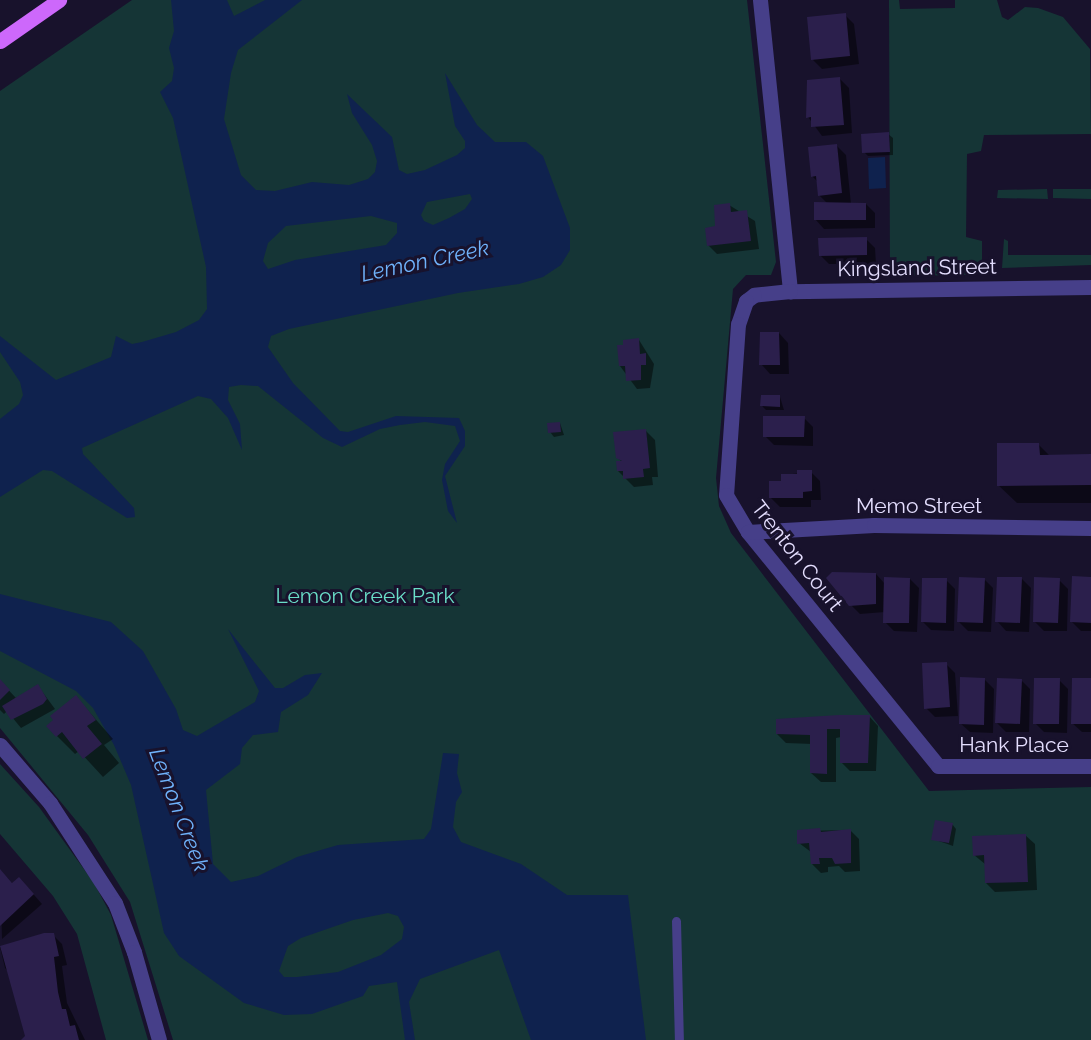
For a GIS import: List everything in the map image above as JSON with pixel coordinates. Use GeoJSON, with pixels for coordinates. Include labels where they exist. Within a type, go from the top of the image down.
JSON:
{"type":"FeatureCollection","features":[{"type":"Feature","properties":{"kind":"main road"},"geometry":{"type":"LineString","coordinates":[[0,41],[58,0]]}},
{"type":"Feature","properties":{"kind":"street"},"geometry":{"type":"LineString","coordinates":[[760,0],[790,291]]}},
{"type":"Feature","properties":{"kind":"street","name":"Kingsland Street"},"geometry":{"type":"LineString","coordinates":[[746,301],[766,291],[1091,287]]}},
{"type":"Feature","properties":{"kind":"street","name":"Trenton Court"},"geometry":{"type":"LineString","coordinates":[[746,301],[738,324],[726,495],[748,532],[938,766]]}},
{"type":"Feature","properties":{"kind":"street","name":"Memo Street"},"geometry":{"type":"LineString","coordinates":[[748,532],[874,525],[1091,528]]}},
{"type":"Feature","properties":{"kind":"street"},"geometry":{"type":"LineString","coordinates":[[0,745],[50,803],[114,903],[134,952],[159,1040]]}},
{"type":"Feature","properties":{"kind":"street","name":"Hank Place"},"geometry":{"type":"LineString","coordinates":[[938,766],[1091,766]]}},
{"type":"Feature","properties":{"kind":"lane"},"geometry":{"type":"LineString","coordinates":[[676,921],[680,1040]]}},
{"type":"Feature","properties":{"kind":"green space","name":"Lemon Creek Park"},"geometry":{"type":"Polygon","coordinates":[[[132,0],[747,0],[776,262],[771,275],[746,275],[733,289],[716,478],[719,506],[731,533],[929,791],[1091,787],[1091,1040],[173,1040],[130,902],[88,835],[0,728],[0,91],[132,0]]]}},
{"type":"Feature","properties":{"kind":"green space"},"geometry":{"type":"Polygon","coordinates":[[[889,0],[899,0],[900,9],[955,8],[955,0],[997,0],[1002,17],[1008,20],[1025,7],[1038,8],[1063,17],[1090,49],[1091,134],[984,135],[981,151],[967,154],[966,237],[982,241],[982,271],[965,275],[890,276],[889,0]]]}},
{"type":"Feature","properties":{"kind":"green space"},"geometry":{"type":"Polygon","coordinates":[[[1047,189],[1048,199],[997,198],[998,190],[1047,189]]]}},
{"type":"Feature","properties":{"kind":"green space"},"geometry":{"type":"Polygon","coordinates":[[[1053,189],[1091,189],[1091,199],[1053,198],[1053,189]]]}},
{"type":"Feature","properties":{"kind":"green space"},"geometry":{"type":"Polygon","coordinates":[[[1004,239],[1008,241],[1008,255],[1091,255],[1091,265],[1002,268],[1004,239]]]}},
{"type":"Feature","properties":{"kind":"green space"},"geometry":{"type":"Polygon","coordinates":[[[0,764],[39,807],[94,883],[111,915],[148,1040],[106,1040],[77,934],[53,896],[0,834],[0,764]]]}},
{"type":"Feature","properties":{"kind":"water","name":"Lemon Creek"},"geometry":{"type":"Polygon","coordinates":[[[171,0],[227,0],[234,16],[265,0],[302,0],[238,50],[231,73],[224,119],[241,175],[256,190],[275,191],[312,182],[349,185],[368,179],[375,172],[377,161],[372,145],[352,113],[347,94],[392,137],[399,170],[407,174],[425,170],[457,155],[465,148],[465,141],[455,126],[445,73],[477,125],[495,142],[526,142],[543,156],[570,228],[570,250],[561,265],[543,277],[519,284],[458,293],[289,329],[271,336],[268,347],[293,383],[340,431],[348,432],[396,416],[459,418],[465,431],[465,446],[445,476],[457,523],[448,511],[442,480],[445,464],[460,441],[455,426],[425,422],[400,425],[380,429],[342,447],[323,438],[258,386],[241,385],[229,387],[228,400],[240,424],[242,450],[228,418],[211,399],[198,396],[82,448],[83,454],[134,508],[135,517],[127,518],[52,471],[43,470],[0,497],[0,419],[19,404],[23,395],[20,382],[0,352],[0,336],[56,380],[111,357],[116,336],[132,344],[176,332],[199,320],[207,309],[206,267],[173,118],[160,92],[172,81],[174,68],[169,48],[174,31],[171,0]],[[470,194],[427,202],[421,215],[424,221],[433,225],[465,209],[472,199],[470,194]],[[371,216],[286,226],[268,243],[263,261],[268,269],[295,260],[386,245],[397,233],[397,223],[371,216]]]}},
{"type":"Feature","properties":{"kind":"water"},"geometry":{"type":"Polygon","coordinates":[[[885,157],[886,188],[869,189],[868,158],[885,157]]]}},
{"type":"Feature","properties":{"kind":"water","name":"Lemon Creek"},"geometry":{"type":"Polygon","coordinates":[[[0,594],[111,622],[143,651],[176,709],[183,730],[197,736],[255,702],[259,691],[228,629],[275,688],[283,688],[305,675],[322,673],[308,695],[281,712],[278,732],[253,735],[242,748],[240,764],[206,790],[213,864],[231,882],[258,876],[297,857],[338,845],[424,839],[431,829],[443,753],[459,754],[457,773],[462,792],[456,802],[453,827],[461,842],[521,864],[567,895],[628,895],[646,1040],[531,1040],[499,950],[420,979],[409,1002],[415,1040],[405,1040],[397,982],[369,986],[363,996],[312,1014],[284,1015],[244,1003],[179,956],[164,933],[131,785],[114,745],[93,708],[76,691],[0,651],[0,594]],[[388,913],[353,920],[301,938],[288,946],[279,971],[284,977],[338,972],[381,955],[402,939],[404,927],[398,916],[388,913]]]}},
{"type":"Feature","properties":{"kind":"building"},"geometry":{"type":"Polygon","coordinates":[[[846,13],[850,56],[811,60],[807,17],[846,13]]]}},
{"type":"Feature","properties":{"kind":"building"},"geometry":{"type":"Polygon","coordinates":[[[840,77],[844,125],[811,127],[811,117],[806,118],[807,80],[840,77]]]}},
{"type":"Feature","properties":{"kind":"building"},"geometry":{"type":"Polygon","coordinates":[[[889,132],[890,152],[862,153],[861,134],[889,132]]]}},
{"type":"Feature","properties":{"kind":"building"},"geometry":{"type":"Polygon","coordinates":[[[837,144],[842,193],[818,196],[816,176],[811,177],[808,147],[837,144]]]}},
{"type":"Feature","properties":{"kind":"building"},"geometry":{"type":"Polygon","coordinates":[[[814,202],[866,203],[866,220],[814,220],[814,202]]]}},
{"type":"Feature","properties":{"kind":"building"},"geometry":{"type":"Polygon","coordinates":[[[730,203],[731,212],[747,210],[751,241],[707,246],[705,228],[715,226],[714,205],[730,203]]]}},
{"type":"Feature","properties":{"kind":"building"},"geometry":{"type":"Polygon","coordinates":[[[867,237],[867,255],[819,256],[818,238],[867,237]]]}},
{"type":"Feature","properties":{"kind":"building"},"geometry":{"type":"Polygon","coordinates":[[[760,332],[779,332],[780,365],[759,365],[760,332]]]}},
{"type":"Feature","properties":{"kind":"building"},"geometry":{"type":"Polygon","coordinates":[[[639,338],[640,354],[646,353],[646,365],[641,365],[641,380],[626,381],[625,366],[619,366],[617,345],[623,345],[623,340],[639,338]]]}},
{"type":"Feature","properties":{"kind":"building"},"geometry":{"type":"Polygon","coordinates":[[[761,395],[780,395],[780,407],[760,406],[761,395]]]}},
{"type":"Feature","properties":{"kind":"building"},"geometry":{"type":"Polygon","coordinates":[[[763,416],[805,416],[804,437],[763,437],[763,416]]]}},
{"type":"Feature","properties":{"kind":"building"},"geometry":{"type":"Polygon","coordinates":[[[560,422],[561,432],[548,433],[547,423],[560,422]]]}},
{"type":"Feature","properties":{"kind":"building"},"geometry":{"type":"Polygon","coordinates":[[[646,429],[650,468],[643,469],[644,477],[623,479],[623,471],[617,471],[616,461],[622,461],[616,458],[613,432],[646,429]]]}},
{"type":"Feature","properties":{"kind":"building"},"geometry":{"type":"Polygon","coordinates":[[[997,443],[1039,443],[1040,455],[1091,454],[1091,485],[997,486],[997,443]]]}},
{"type":"Feature","properties":{"kind":"building"},"geometry":{"type":"Polygon","coordinates":[[[797,470],[812,470],[812,491],[803,492],[803,498],[769,498],[769,481],[781,481],[781,474],[797,474],[797,470]]]}},
{"type":"Feature","properties":{"kind":"building"},"geometry":{"type":"Polygon","coordinates":[[[832,572],[876,573],[876,604],[849,606],[826,578],[832,572]]]}},
{"type":"Feature","properties":{"kind":"building"},"geometry":{"type":"Polygon","coordinates":[[[1072,576],[1091,577],[1091,623],[1070,622],[1072,576]]]}},
{"type":"Feature","properties":{"kind":"building"},"geometry":{"type":"Polygon","coordinates":[[[884,577],[910,578],[909,623],[883,623],[884,577]]]}},
{"type":"Feature","properties":{"kind":"building"},"geometry":{"type":"Polygon","coordinates":[[[959,577],[985,578],[983,623],[957,622],[959,577]]]}},
{"type":"Feature","properties":{"kind":"building"},"geometry":{"type":"Polygon","coordinates":[[[997,577],[1022,577],[1020,623],[995,622],[997,577]]]}},
{"type":"Feature","properties":{"kind":"building"},"geometry":{"type":"Polygon","coordinates":[[[1034,577],[1060,578],[1058,623],[1033,622],[1034,577]]]}},
{"type":"Feature","properties":{"kind":"building"},"geometry":{"type":"Polygon","coordinates":[[[922,578],[947,578],[946,623],[921,622],[922,578]]]}},
{"type":"Feature","properties":{"kind":"building"},"geometry":{"type":"Polygon","coordinates":[[[947,662],[950,707],[924,709],[922,663],[947,662]]]}},
{"type":"Feature","properties":{"kind":"building"},"geometry":{"type":"Polygon","coordinates":[[[960,677],[985,678],[984,725],[959,724],[960,677]]]}},
{"type":"Feature","properties":{"kind":"building"},"geometry":{"type":"Polygon","coordinates":[[[997,678],[1022,679],[1020,724],[995,723],[997,678]]]}},
{"type":"Feature","properties":{"kind":"building"},"geometry":{"type":"Polygon","coordinates":[[[1034,678],[1060,678],[1059,724],[1033,724],[1034,678]]]}},
{"type":"Feature","properties":{"kind":"building"},"geometry":{"type":"Polygon","coordinates":[[[1072,678],[1091,678],[1091,724],[1071,724],[1072,678]]]}},
{"type":"Feature","properties":{"kind":"building"},"geometry":{"type":"Polygon","coordinates":[[[0,679],[10,690],[0,700],[0,679]]]}},
{"type":"Feature","properties":{"kind":"building"},"geometry":{"type":"Polygon","coordinates":[[[38,684],[47,699],[43,704],[11,720],[2,706],[38,684]]]}},
{"type":"Feature","properties":{"kind":"building"},"geometry":{"type":"Polygon","coordinates":[[[76,695],[96,720],[87,726],[102,744],[83,759],[62,732],[56,737],[46,726],[53,720],[50,716],[76,695]]]}},
{"type":"Feature","properties":{"kind":"building"},"geometry":{"type":"Polygon","coordinates":[[[870,715],[868,763],[840,763],[840,729],[827,729],[827,774],[810,773],[810,735],[776,734],[776,719],[870,715]]]}},
{"type":"Feature","properties":{"kind":"building"},"geometry":{"type":"Polygon","coordinates":[[[935,820],[953,823],[949,843],[931,840],[935,820]]]}},
{"type":"Feature","properties":{"kind":"building"},"geometry":{"type":"Polygon","coordinates":[[[820,828],[821,832],[851,829],[851,863],[835,864],[832,858],[819,858],[820,864],[811,864],[809,843],[797,844],[797,830],[820,828]]]}},
{"type":"Feature","properties":{"kind":"building"},"geometry":{"type":"Polygon","coordinates":[[[1026,834],[1028,882],[985,883],[984,855],[973,856],[972,836],[1026,834]]]}},
{"type":"Feature","properties":{"kind":"building"},"geometry":{"type":"Polygon","coordinates":[[[0,869],[12,883],[19,877],[34,894],[0,926],[0,869]]]}},
{"type":"Feature","properties":{"kind":"building"},"geometry":{"type":"Polygon","coordinates":[[[44,933],[54,933],[59,956],[54,957],[58,992],[62,1009],[66,1009],[70,1026],[75,1025],[79,1040],[21,1040],[25,1036],[0,946],[44,933]]]}}]}
